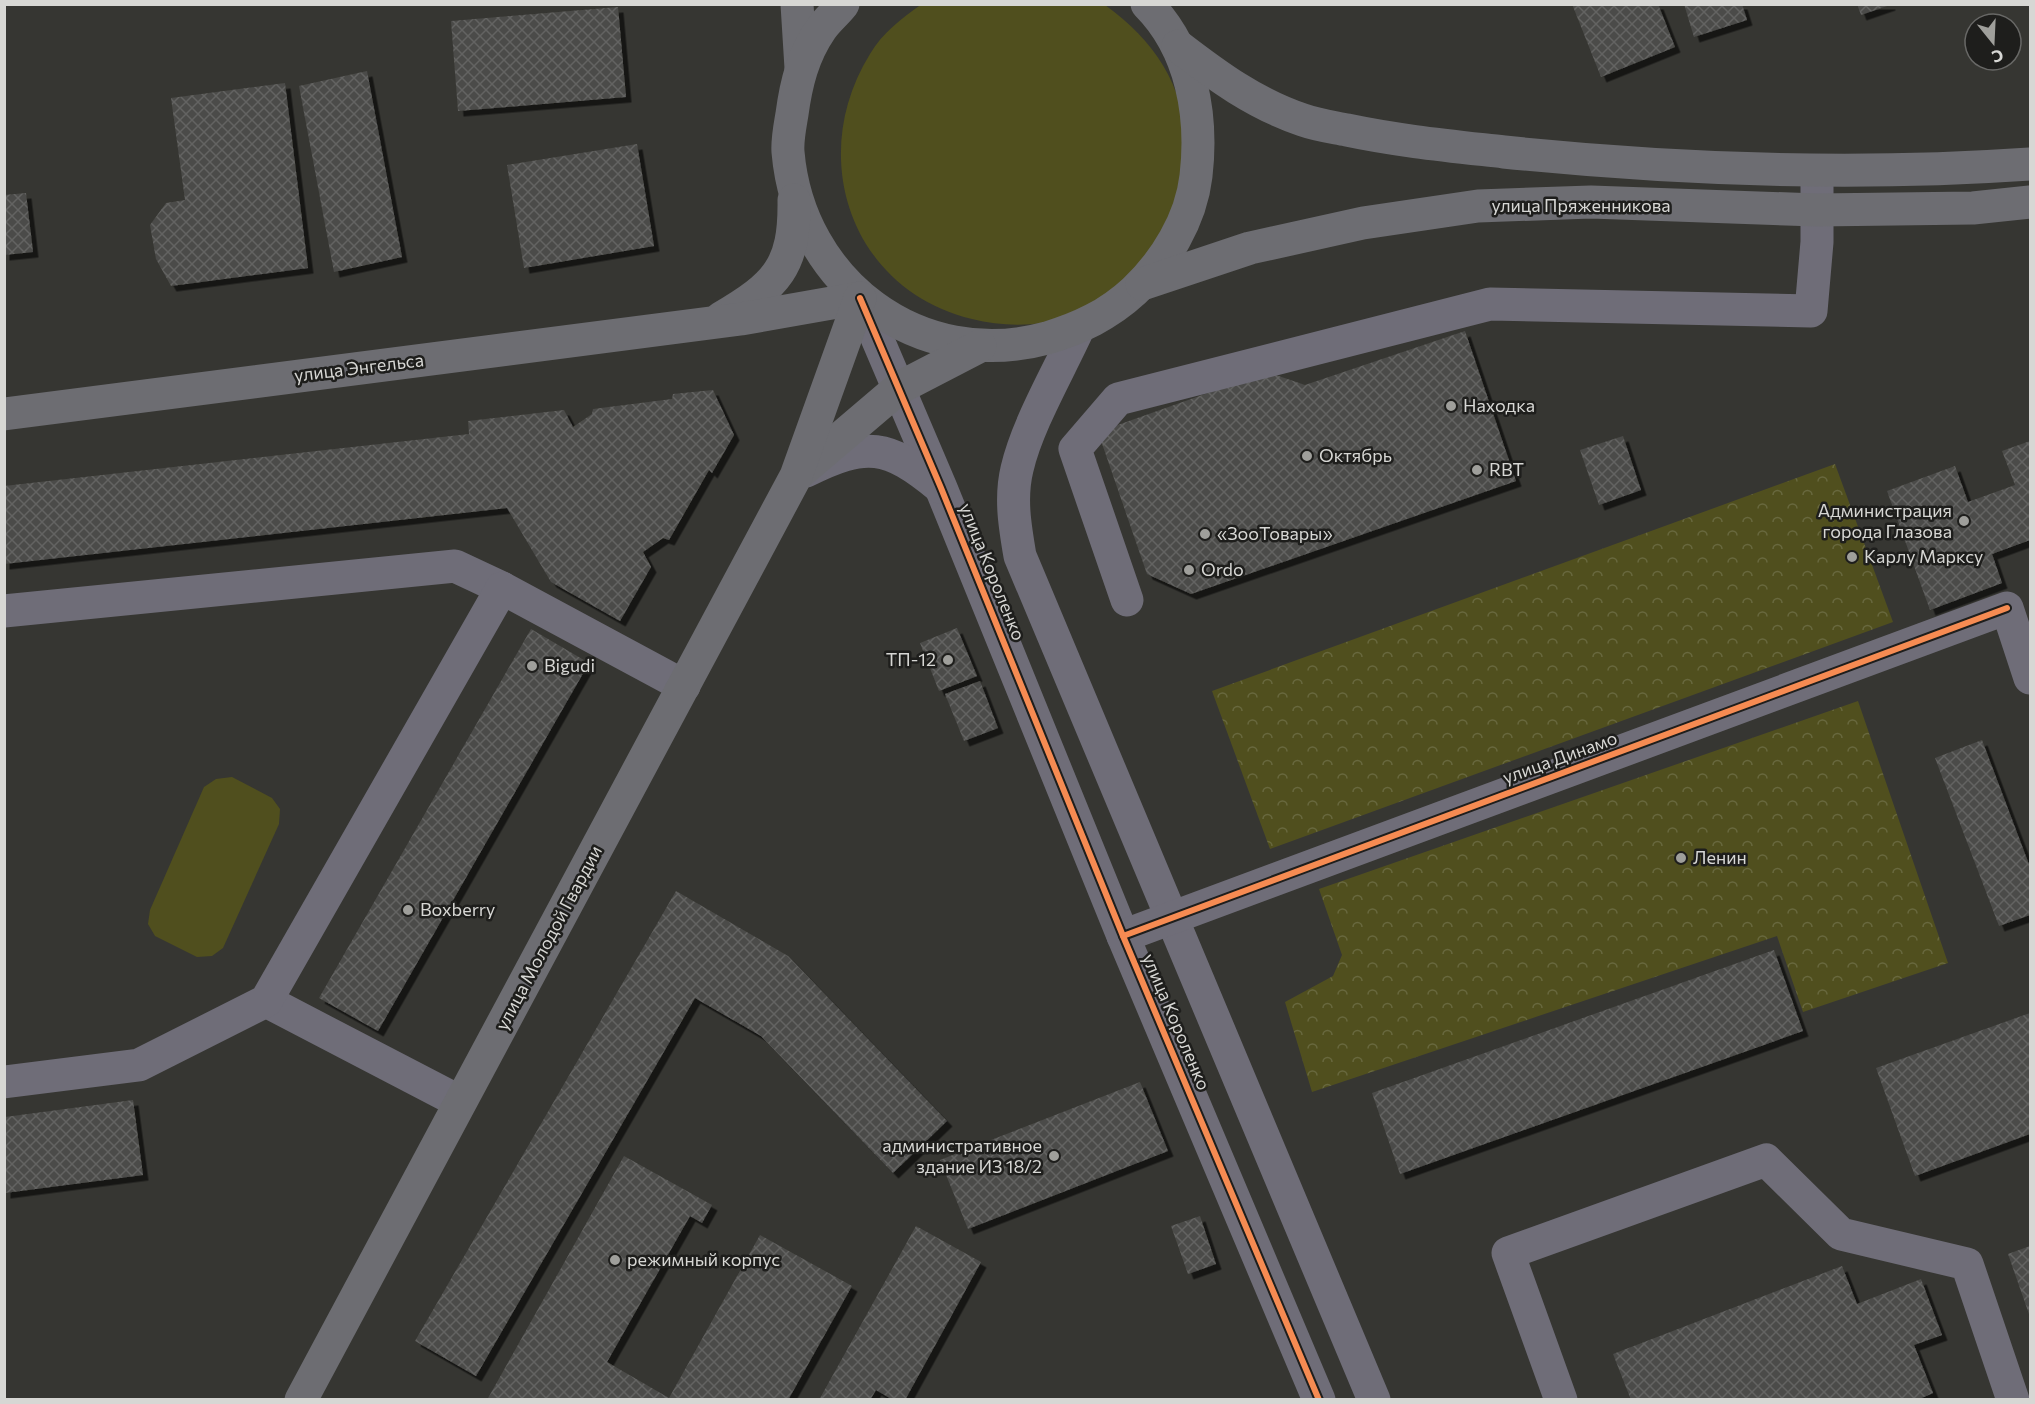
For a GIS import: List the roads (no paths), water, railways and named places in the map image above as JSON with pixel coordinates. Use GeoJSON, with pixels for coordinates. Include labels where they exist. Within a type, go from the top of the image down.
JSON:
{"type":"FeatureCollection","features":[{"type":"Feature","properties":{"kind":"main road"},"geometry":{"type":"LineString","coordinates":[[797,4],[801,68]]}},
{"type":"Feature","properties":{"kind":"main road"},"geometry":{"type":"LineString","coordinates":[[714,322],[763,289],[786,262],[794,233],[794,192],[788,149],[796,84],[801,68],[820,30],[843,4]]}},
{"type":"Feature","properties":{"kind":"main road"},"geometry":{"type":"LineString","coordinates":[[794,192],[821,254],[860,298],[911,329],[956,344],[980,346],[1020,345],[1078,329],[1102,316],[1142,284],[1176,237],[1195,183],[1200,148],[1198,118],[1190,78],[1175,44],[1147,4]]}},
{"type":"Feature","properties":{"kind":"main road"},"geometry":{"type":"LineString","coordinates":[[1175,44],[1176,4]]}},
{"type":"Feature","properties":{"kind":"main road"},"geometry":{"type":"LineString","coordinates":[[1175,44],[1226,83],[1258,101],[1303,120],[1399,141],[1598,162],[1817,171],[1940,170],[2031,164]]}},
{"type":"Feature","properties":{"kind":"main road","name":"улица Пряженникова"},"geometry":{"type":"LineString","coordinates":[[1142,284],[1250,248],[1363,223],[1478,206],[1591,202],[1817,210],[1973,208],[2031,202]]}},
{"type":"Feature","properties":{"kind":"main road"},"geometry":{"type":"LineString","coordinates":[[796,476],[860,298]]}},
{"type":"Feature","properties":{"kind":"main road","name":"улица Энгельса"},"geometry":{"type":"LineString","coordinates":[[4,414],[714,322],[860,298]]}},
{"type":"Feature","properties":{"kind":"main road"},"geometry":{"type":"LineString","coordinates":[[796,476],[899,388],[980,346]]}},
{"type":"Feature","properties":{"kind":"main road","name":"улица Молодой Гвардии"},"geometry":{"type":"LineString","coordinates":[[301,1400],[796,476]]}},
{"type":"Feature","properties":{"kind":"street"},"geometry":{"type":"LineString","coordinates":[[1127,600],[1075,449],[1118,399],[1490,303],[1811,311],[1817,171]]}},
{"type":"Feature","properties":{"kind":"street","name":"улица Короленко"},"geometry":{"type":"LineString","coordinates":[[860,298],[1319,1400]]}},
{"type":"Feature","properties":{"kind":"street","name":"улица Короленко"},"geometry":{"type":"LineString","coordinates":[[1078,329],[1032,428],[1017,469],[1013,512],[1024,567],[1374,1400]]}},
{"type":"Feature","properties":{"kind":"street"},"geometry":{"type":"LineString","coordinates":[[796,476],[837,456],[868,450],[903,459],[941,488]]}},
{"type":"Feature","properties":{"kind":"street"},"geometry":{"type":"LineString","coordinates":[[4,611],[455,566],[502,588],[684,686]]}},
{"type":"Feature","properties":{"kind":"street"},"geometry":{"type":"LineString","coordinates":[[4,1082],[139,1065],[266,1001],[502,588]]}},
{"type":"Feature","properties":{"kind":"street","name":"улица Динамо"},"geometry":{"type":"LineString","coordinates":[[1124,936],[2007,608],[2031,678]]}},
{"type":"Feature","properties":{"kind":"street"},"geometry":{"type":"LineString","coordinates":[[266,1001],[460,1102]]}},
{"type":"Feature","properties":{"kind":"street"},"geometry":{"type":"LineString","coordinates":[[1561,1400],[1508,1253],[1766,1160],[1841,1234],[1967,1264],[2013,1400]]}},
{"type":"Feature","properties":{"kind":"place","name":"Находка"},"geometry":{"type":"Point","coordinates":[1451,406]}},
{"type":"Feature","properties":{"kind":"place","name":"Октябрь"},"geometry":{"type":"Point","coordinates":[1307,456]}},
{"type":"Feature","properties":{"kind":"place","name":"RBT"},"geometry":{"type":"Point","coordinates":[1477,470]}},
{"type":"Feature","properties":{"kind":"place","name":"Администрация города Глазова"},"geometry":{"type":"Point","coordinates":[1964,521]}},
{"type":"Feature","properties":{"kind":"place","name":"«ЗооТовары»"},"geometry":{"type":"Point","coordinates":[1205,534]}},
{"type":"Feature","properties":{"kind":"place","name":"Карлу Марксу"},"geometry":{"type":"Point","coordinates":[1852,557]}},
{"type":"Feature","properties":{"kind":"place","name":"Ordo"},"geometry":{"type":"Point","coordinates":[1189,570]}},
{"type":"Feature","properties":{"kind":"place","name":"ТП-12"},"geometry":{"type":"Point","coordinates":[948,660]}},
{"type":"Feature","properties":{"kind":"place","name":"Bigudi"},"geometry":{"type":"Point","coordinates":[532,666]}},
{"type":"Feature","properties":{"kind":"place","name":"Ленин"},"geometry":{"type":"Point","coordinates":[1681,858]}},
{"type":"Feature","properties":{"kind":"place","name":"Boxberry"},"geometry":{"type":"Point","coordinates":[408,910]}},
{"type":"Feature","properties":{"kind":"place","name":"административное здание ИЗ 18/2"},"geometry":{"type":"Point","coordinates":[1054,1156]}},
{"type":"Feature","properties":{"kind":"place","name":"режимный корпус"},"geometry":{"type":"Point","coordinates":[615,1260]}}]}
